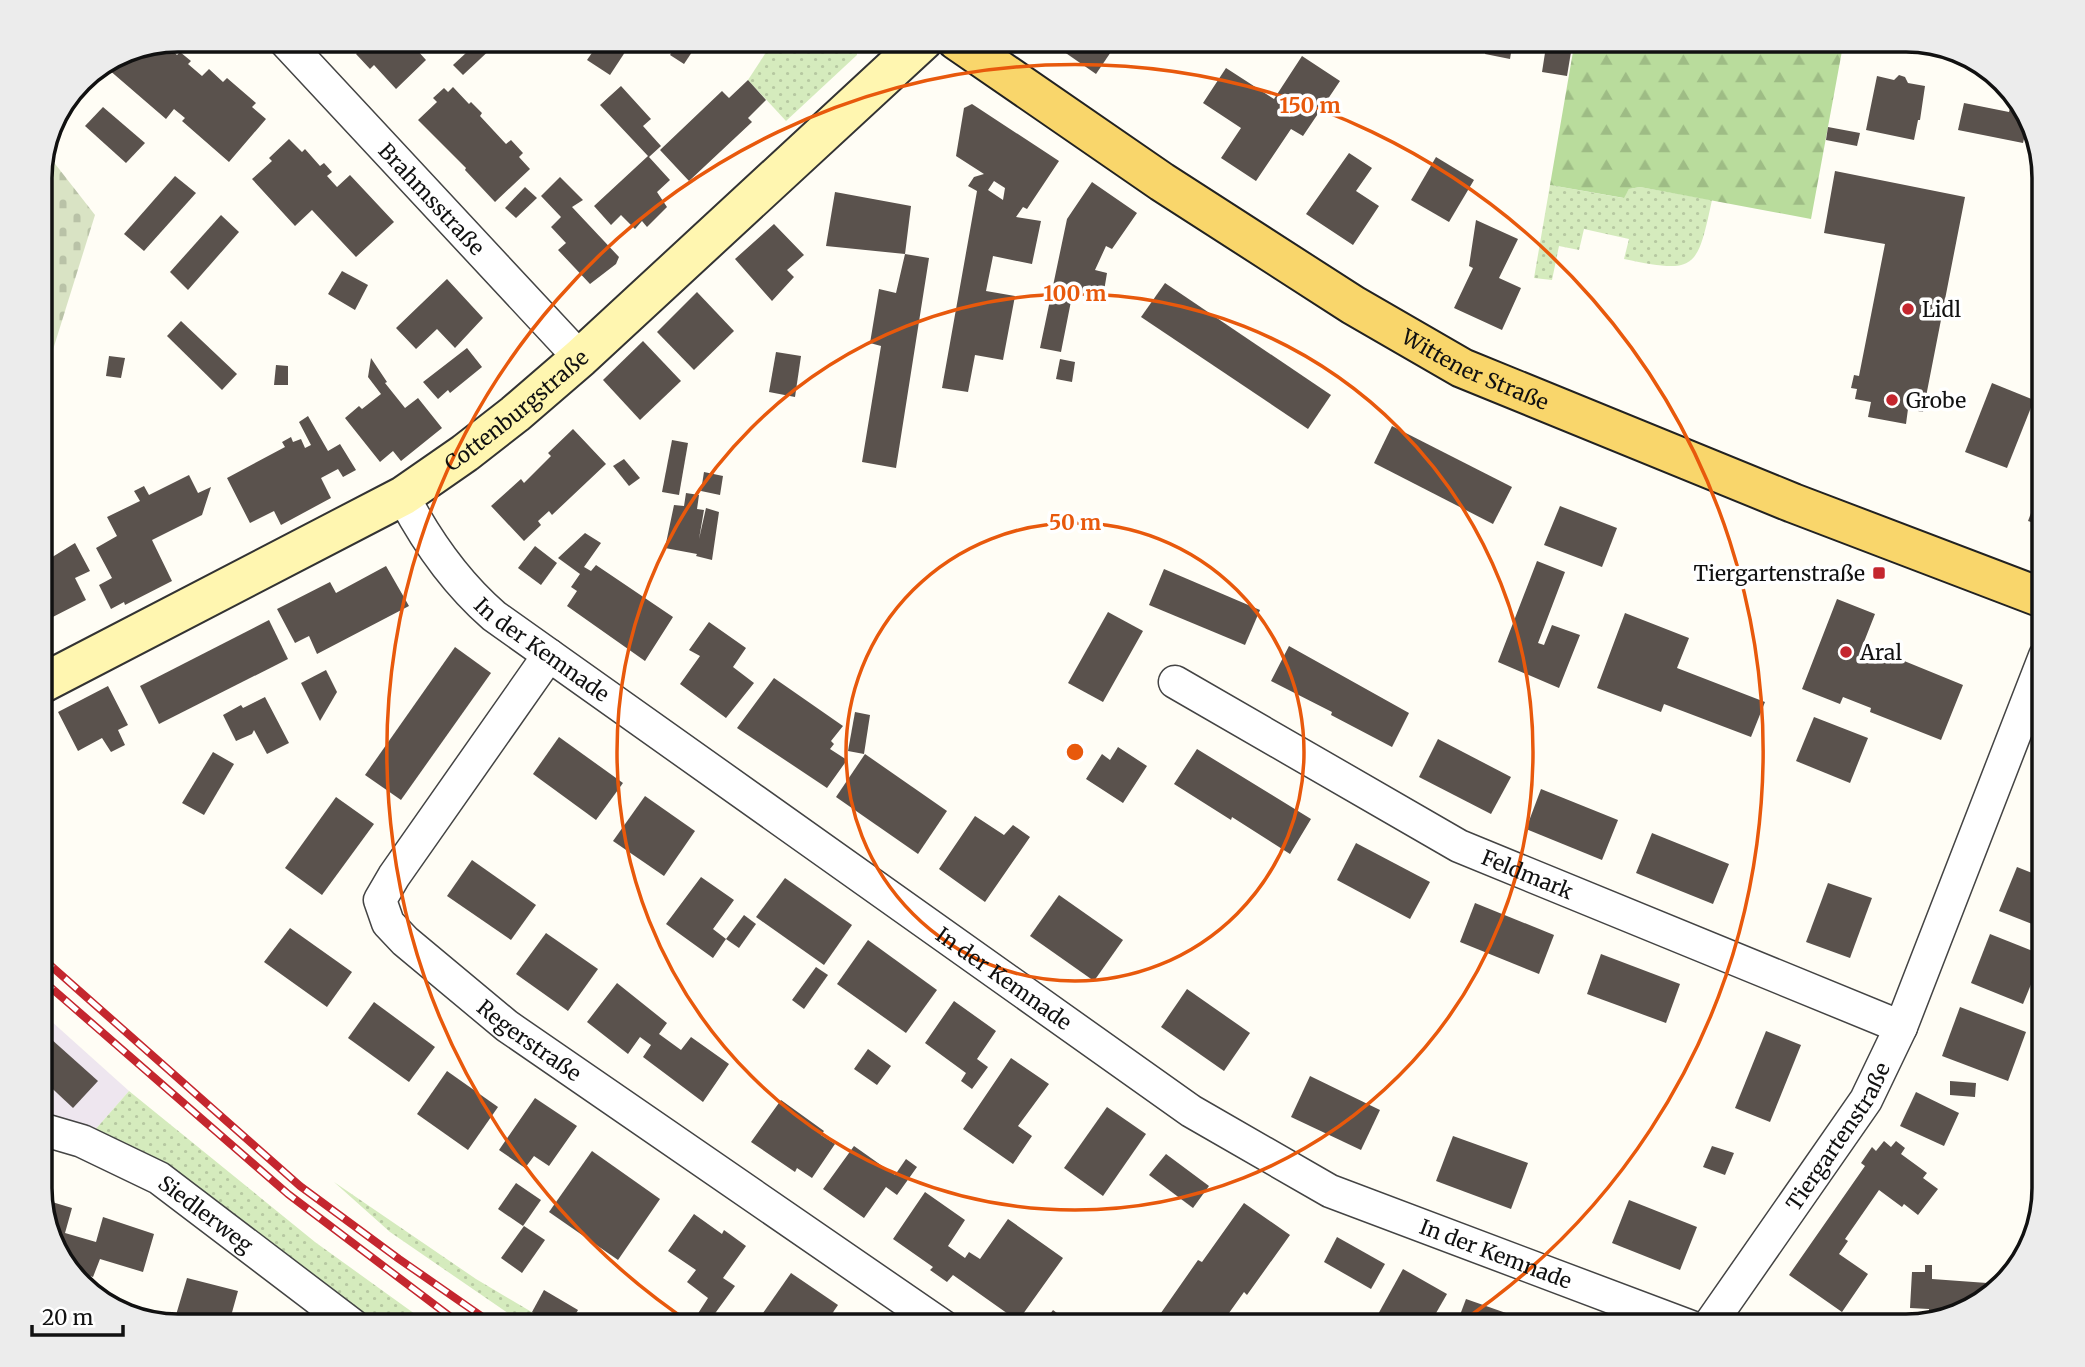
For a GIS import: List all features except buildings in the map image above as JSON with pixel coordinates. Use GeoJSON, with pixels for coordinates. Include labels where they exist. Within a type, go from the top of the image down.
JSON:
{"type":"FeatureCollection","features":[{"type":"Feature","properties":{"kind":"main road","name":"Wittener Straße"},"geometry":{"type":"LineString","coordinates":[[974,53],[1173,189],[1353,305],[1462,368],[1781,498],[2032,594]]}},
{"type":"Feature","properties":{"kind":"street","name":"Brahmsstraße"},"geometry":{"type":"LineString","coordinates":[[296,53],[580,358]]}},
{"type":"Feature","properties":{"kind":"street","name":"Cottenburgstraße"},"geometry":{"type":"LineString","coordinates":[[53,678],[403,496],[465,453],[580,358],[910,53]]}},
{"type":"Feature","properties":{"kind":"street","name":"In der Kemnade"},"geometry":{"type":"LineString","coordinates":[[403,496],[419,528],[469,594],[494,616],[1202,1118],[1330,1191],[1657,1314]]}},
{"type":"Feature","properties":{"kind":"street","name":"Regerstraße"},"geometry":{"type":"LineString","coordinates":[[549,655],[394,876],[380,900],[388,923],[508,1026],[925,1314]]}},
{"type":"Feature","properties":{"kind":"street","name":"Feldmark"},"geometry":{"type":"LineString","coordinates":[[1175,682],[1459,846],[1901,1027]]}},
{"type":"Feature","properties":{"kind":"street","name":"Tiergartenstraße"},"geometry":{"type":"LineString","coordinates":[[1716,1314],[1866,1100],[1901,1027],[2032,689]]}},
{"type":"Feature","properties":{"kind":"street","name":"Siedlerweg"},"geometry":{"type":"LineString","coordinates":[[53,1133],[82,1141],[159,1178],[338,1314]]}},
{"type":"Feature","properties":{"kind":"shaded area"},"geometry":{"type":"Polygon","coordinates":[[[53,1023],[129,1091],[94,1131],[53,1117],[53,1023]]]}},
{"type":"Feature","properties":{"kind":"green space"},"geometry":{"type":"Polygon","coordinates":[[[1573,52],[1842,52],[1811,219],[1640,187],[1629,189],[1624,198],[1550,185],[1573,52]]]}},
{"type":"Feature","properties":{"kind":"green space"},"geometry":{"type":"Polygon","coordinates":[[[766,53],[857,53],[786,121],[748,80],[766,53]]]}},
{"type":"Feature","properties":{"kind":"green space"},"geometry":{"type":"Polygon","coordinates":[[[54,162],[95,215],[53,350],[54,162]]]}},
{"type":"Feature","properties":{"kind":"green space"},"geometry":{"type":"Polygon","coordinates":[[[1550,185],[1623,198],[1629,189],[1640,187],[1712,200],[1702,241],[1697,253],[1689,261],[1666,266],[1624,259],[1629,239],[1584,229],[1579,250],[1559,246],[1552,280],[1534,278],[1550,185]]]}},
{"type":"Feature","properties":{"kind":"green space"},"geometry":{"type":"Polygon","coordinates":[[[129,1091],[315,1242],[415,1314],[363,1314],[196,1185],[145,1154],[94,1131],[129,1091]]]}},
{"type":"Feature","properties":{"kind":"green space"},"geometry":{"type":"Polygon","coordinates":[[[334,1182],[476,1279],[535,1314],[509,1314],[390,1232],[334,1182]]]}},
{"type":"Feature","properties":{"kind":"railway"},"geometry":{"type":"LineString","coordinates":[[53,968],[300,1186],[478,1314]]}},
{"type":"Feature","properties":{"kind":"railway"},"geometry":{"type":"LineString","coordinates":[[53,989],[288,1194],[447,1314]]}},
{"type":"Feature","properties":{"kind":"place","name":"Lidl"},"geometry":{"type":"Point","coordinates":[1908,309]}},
{"type":"Feature","properties":{"kind":"place","name":"Grobe"},"geometry":{"type":"Point","coordinates":[1892,400]}},
{"type":"Feature","properties":{"kind":"place","name":"Tiergartenstraße"},"geometry":{"type":"Point","coordinates":[1879,573]}},
{"type":"Feature","properties":{"kind":"place","name":"Aral"},"geometry":{"type":"Point","coordinates":[1846,652]}}]}
